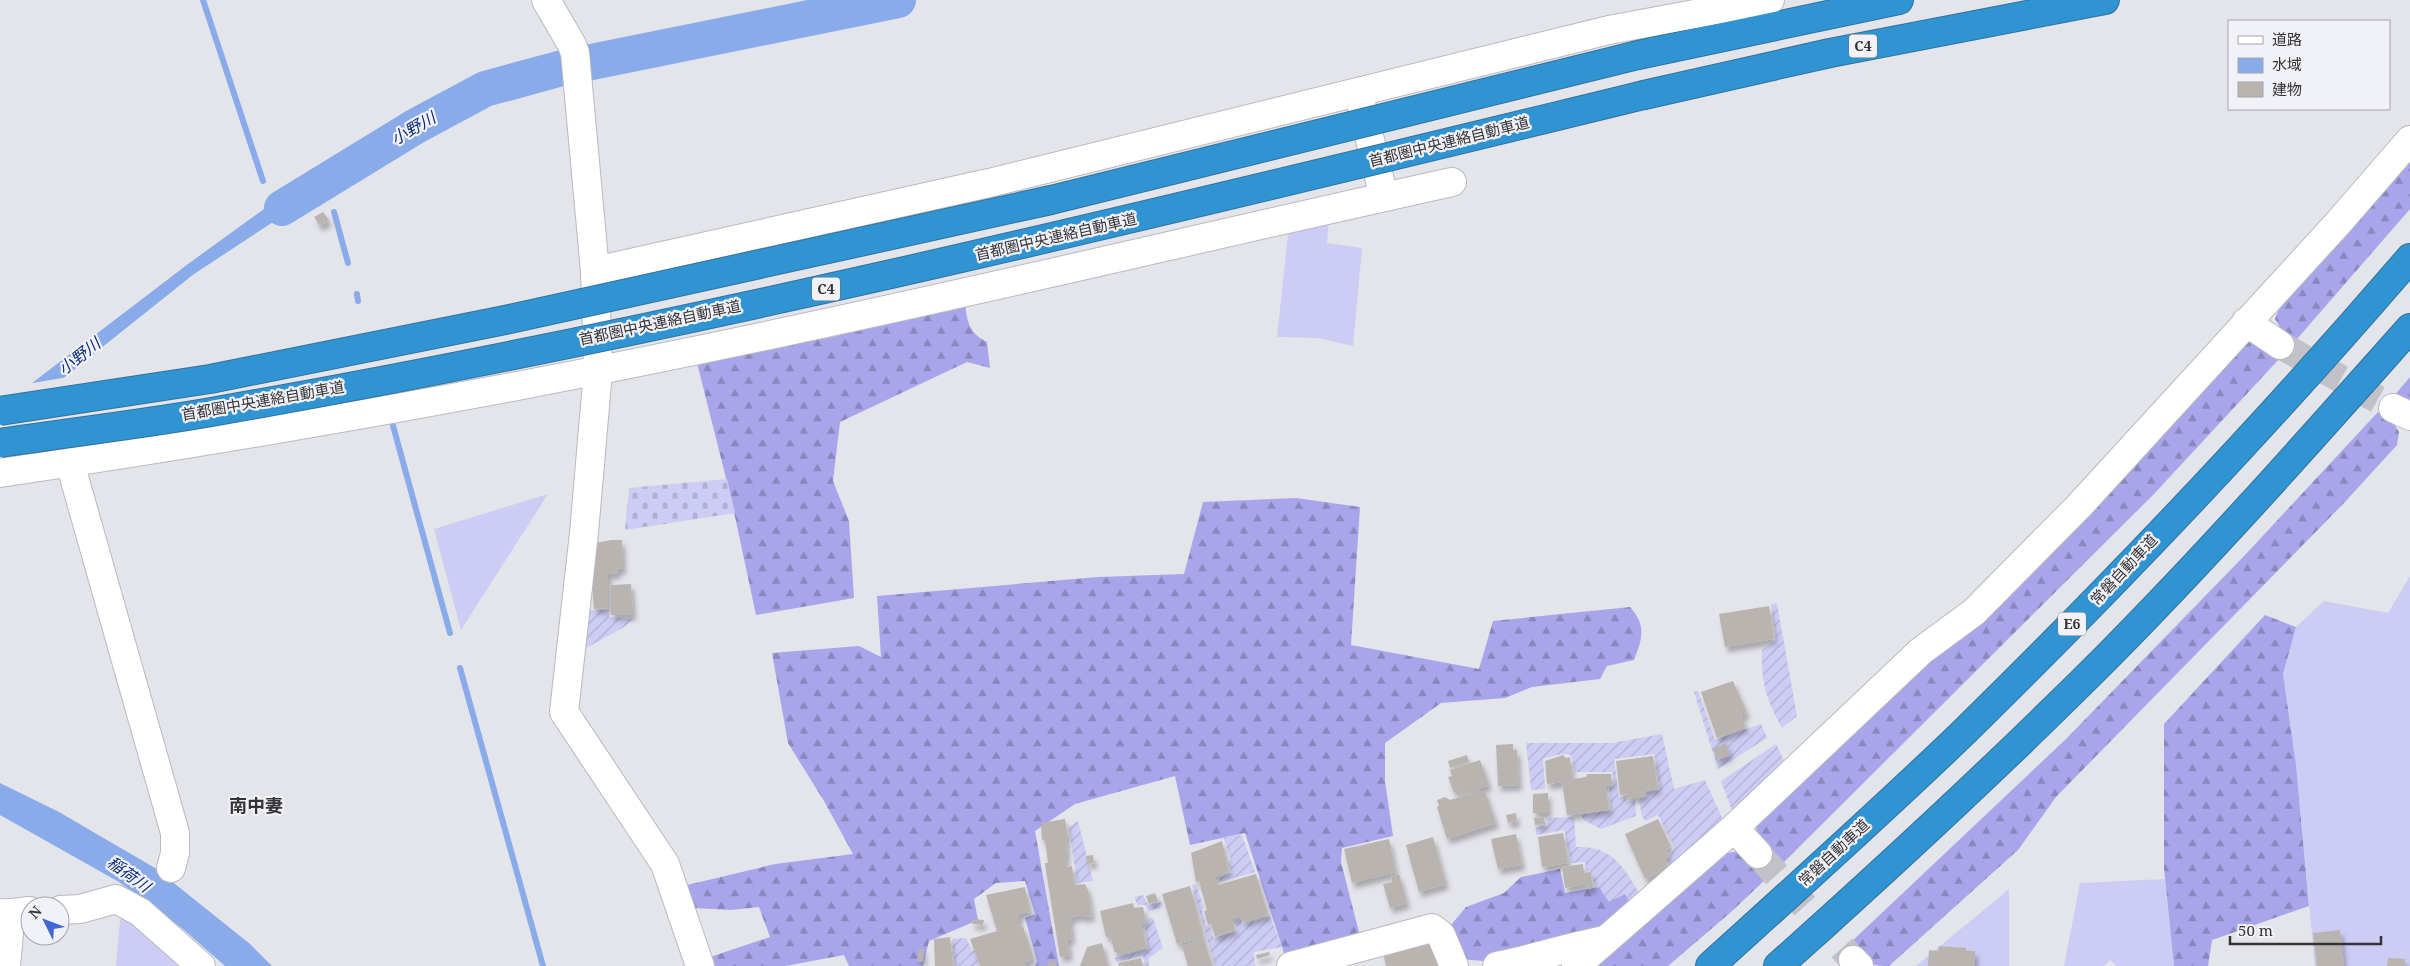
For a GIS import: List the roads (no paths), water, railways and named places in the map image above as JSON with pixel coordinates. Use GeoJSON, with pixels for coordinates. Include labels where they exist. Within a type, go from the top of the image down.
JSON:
{"type":"FeatureCollection","features":[{"type":"Feature","properties":{"kind":"highway","name":"首都圏中央連絡自動車道"},"geometry":{"type":"LineString","coordinates":[[0,411],[210,379],[505,320],[1051,200],[1638,56],[1899,0]]}},
{"type":"Feature","properties":{"kind":"highway","name":"首都圏中央連絡自動車道"},"geometry":{"type":"LineString","coordinates":[[0,443],[215,411],[516,353],[796,295],[1059,237],[1634,97],[1830,52],[2105,0]]}},
{"type":"Feature","properties":{"kind":"highway","name":"常磐自動車道"},"geometry":{"type":"LineString","coordinates":[[1710,966],[1877,813],[2074,623],[2328,352],[2410,258]]}},
{"type":"Feature","properties":{"kind":"highway"},"geometry":{"type":"LineString","coordinates":[[1778,966],[1872,881],[2108,656],[2264,492],[2410,328]]}},
{"type":"Feature","properties":{"kind":"street"},"geometry":{"type":"LineString","coordinates":[[546,0],[572,45],[576,65],[594,271],[598,371],[584,533],[564,712],[665,864],[700,966]]}},
{"type":"Feature","properties":{"kind":"street"},"geometry":{"type":"LineString","coordinates":[[594,271],[989,183],[1609,30],[1770,0]]}},
{"type":"Feature","properties":{"kind":"street"},"geometry":{"type":"LineString","coordinates":[[1358,92],[1384,197]]}},
{"type":"Feature","properties":{"kind":"street"},"geometry":{"type":"LineString","coordinates":[[1576,966],[1734,828],[1921,651],[1974,612],[2079,506],[2246,322],[2340,222],[2410,140]]}},
{"type":"Feature","properties":{"kind":"street"},"geometry":{"type":"LineString","coordinates":[[0,473],[337,420],[598,371],[786,332],[1452,182]]}},
{"type":"Feature","properties":{"kind":"street"},"geometry":{"type":"LineString","coordinates":[[2246,322],[2280,345]]}},
{"type":"Feature","properties":{"kind":"street"},"geometry":{"type":"LineString","coordinates":[[70,463],[175,833],[175,853],[172,868]]}},
{"type":"Feature","properties":{"kind":"street"},"geometry":{"type":"LineString","coordinates":[[1734,828],[1758,854]]}},
{"type":"Feature","properties":{"kind":"street"},"geometry":{"type":"LineString","coordinates":[[70,910],[80,909],[116,899],[140,912],[201,966]]}},
{"type":"Feature","properties":{"kind":"street"},"geometry":{"type":"LineString","coordinates":[[6,966],[9,933],[1,913],[20,912]]}},
{"type":"Feature","properties":{"kind":"street"},"geometry":{"type":"LineString","coordinates":[[1301,965],[1432,928],[1441,935],[1454,966]]}},
{"type":"Feature","properties":{"kind":"street"},"geometry":{"type":"LineString","coordinates":[[1498,966],[1539,958],[1570,946],[1608,939]]}},
{"type":"Feature","properties":{"kind":"water"},"geometry":{"type":"Polygon","coordinates":[[[322,176],[328,186],[194,274],[31,404],[19,393],[188,264],[275,201],[279,204],[322,176]]]}},
{"type":"Feature","properties":{"kind":"water","name":"稲荷川"},"geometry":{"type":"Polygon","coordinates":[[[0,783],[59,812],[155,868],[250,944],[272,966],[225,966],[183,929],[119,882],[0,815],[0,783]]]}},
{"type":"Feature","properties":{"kind":"waterway"},"geometry":{"type":"LineString","coordinates":[[203,0],[263,181]]}},
{"type":"Feature","properties":{"kind":"waterway","name":"小野川"},"geometry":{"type":"LineString","coordinates":[[282,208],[416,126],[485,89],[562,68],[898,0]]}},
{"type":"Feature","properties":{"kind":"waterway"},"geometry":{"type":"LineString","coordinates":[[334,212],[348,263]]}},
{"type":"Feature","properties":{"kind":"waterway"},"geometry":{"type":"LineString","coordinates":[[357,294],[358,301]]}},
{"type":"Feature","properties":{"kind":"waterway"},"geometry":{"type":"LineString","coordinates":[[392,422],[450,633]]}},
{"type":"Feature","properties":{"kind":"waterway"},"geometry":{"type":"LineString","coordinates":[[460,668],[543,966]]}},
{"type":"Feature","properties":{"kind":"tunnel"},"geometry":{"type":"LineString","coordinates":[[2280,345],[2393,408]]}},
{"type":"Feature","properties":{"kind":"tunnel"},"geometry":{"type":"LineString","coordinates":[[1758,854],[1853,960]]}},
{"type":"Feature","properties":{"kind":"district","name":"南中妻"},"geometry":{"type":"Point","coordinates":[256,806]}}]}
